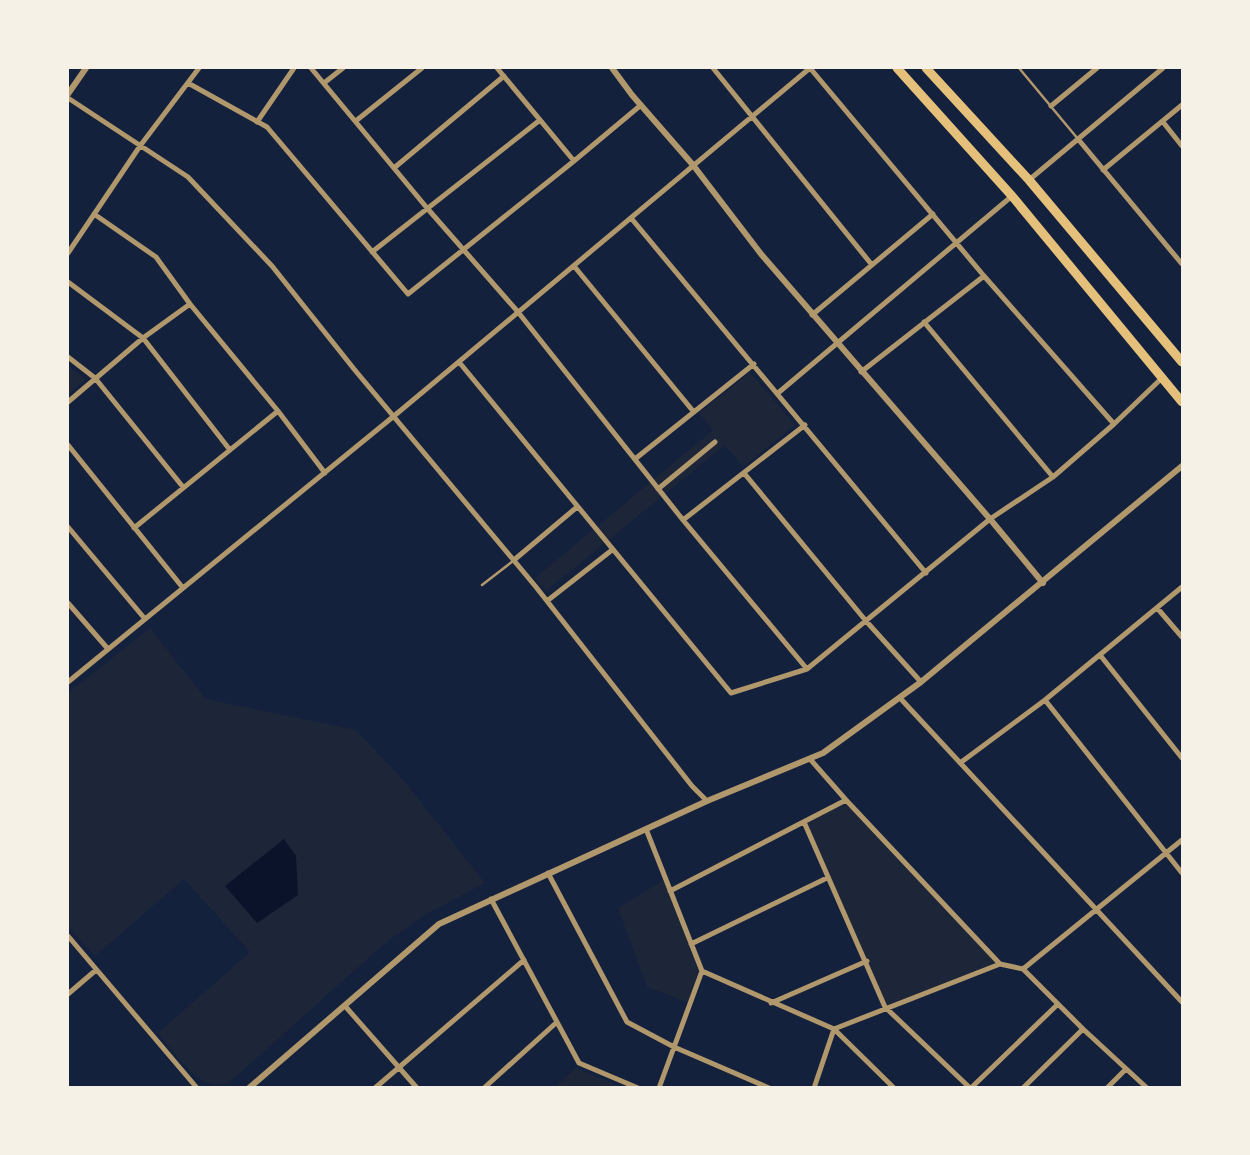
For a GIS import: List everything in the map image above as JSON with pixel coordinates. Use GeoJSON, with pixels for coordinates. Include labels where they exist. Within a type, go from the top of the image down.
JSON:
{"type":"FeatureCollection","features":[{"type":"Feature","properties":{"kind":"main road"},"geometry":{"type":"LineString","coordinates":[[897,68],[1012,196],[1182,402]]}},
{"type":"Feature","properties":{"kind":"main road"},"geometry":{"type":"LineString","coordinates":[[926,68],[1029,180],[1182,360]]}},
{"type":"Feature","properties":{"kind":"street"},"geometry":{"type":"LineString","coordinates":[[68,94],[86,68]]}},
{"type":"Feature","properties":{"kind":"street"},"geometry":{"type":"LineString","coordinates":[[68,252],[140,146],[199,68]]}},
{"type":"Feature","properties":{"kind":"street"},"geometry":{"type":"LineString","coordinates":[[257,122],[294,68]]}},
{"type":"Feature","properties":{"kind":"street"},"geometry":{"type":"LineString","coordinates":[[311,68],[357,120],[427,208],[518,312],[683,520],[807,669]]}},
{"type":"Feature","properties":{"kind":"street"},"geometry":{"type":"LineString","coordinates":[[324,83],[343,68]]}},
{"type":"Feature","properties":{"kind":"street"},"geometry":{"type":"LineString","coordinates":[[357,120],[422,68]]}},
{"type":"Feature","properties":{"kind":"street"},"geometry":{"type":"LineString","coordinates":[[497,68],[574,161]]}},
{"type":"Feature","properties":{"kind":"street"},"geometry":{"type":"LineString","coordinates":[[612,68],[641,105],[694,165],[761,254],[812,315],[990,519],[1043,583]]}},
{"type":"Feature","properties":{"kind":"street"},"geometry":{"type":"LineString","coordinates":[[712,68],[753,116],[872,265]]}},
{"type":"Feature","properties":{"kind":"street"},"geometry":{"type":"LineString","coordinates":[[68,682],[394,416],[810,68],[984,276],[1114,424]]}},
{"type":"Feature","properties":{"kind":"street"},"geometry":{"type":"LineString","coordinates":[[1051,106],[1097,68]]}},
{"type":"Feature","properties":{"kind":"street"},"geometry":{"type":"LineString","coordinates":[[1029,180],[1163,68]]}},
{"type":"Feature","properties":{"kind":"street"},"geometry":{"type":"LineString","coordinates":[[394,168],[504,76]]}},
{"type":"Feature","properties":{"kind":"street"},"geometry":{"type":"LineString","coordinates":[[188,83],[267,127],[408,294],[641,105]]}},
{"type":"Feature","properties":{"kind":"street"},"geometry":{"type":"LineString","coordinates":[[68,98],[188,177],[272,266],[514,560],[692,786],[707,801]]}},
{"type":"Feature","properties":{"kind":"street"},"geometry":{"type":"LineString","coordinates":[[1103,170],[1182,105]]}},
{"type":"Feature","properties":{"kind":"street"},"geometry":{"type":"LineString","coordinates":[[372,252],[540,120]]}},
{"type":"Feature","properties":{"kind":"street"},"geometry":{"type":"LineString","coordinates":[[1163,122],[1182,146]]}},
{"type":"Feature","properties":{"kind":"street"},"geometry":{"type":"LineString","coordinates":[[1078,139],[1182,264]]}},
{"type":"Feature","properties":{"kind":"street"},"geometry":{"type":"LineString","coordinates":[[778,393],[838,345],[1012,196]]}},
{"type":"Feature","properties":{"kind":"street"},"geometry":{"type":"LineString","coordinates":[[94,214],[156,257],[190,304],[278,411],[324,473]]}},
{"type":"Feature","properties":{"kind":"street"},"geometry":{"type":"LineString","coordinates":[[812,315],[932,214]]}},
{"type":"Feature","properties":{"kind":"street"},"geometry":{"type":"LineString","coordinates":[[631,218],[805,425],[926,573]]}},
{"type":"Feature","properties":{"kind":"street"},"geometry":{"type":"LineString","coordinates":[[574,266],[693,411]]}},
{"type":"Feature","properties":{"kind":"street"},"geometry":{"type":"LineString","coordinates":[[860,372],[984,276]]}},
{"type":"Feature","properties":{"kind":"street"},"geometry":{"type":"LineString","coordinates":[[68,282],[143,338],[230,450]]}},
{"type":"Feature","properties":{"kind":"street"},"geometry":{"type":"LineString","coordinates":[[68,402],[143,338],[190,304]]}},
{"type":"Feature","properties":{"kind":"street"},"geometry":{"type":"LineString","coordinates":[[924,322],[1053,477]]}},
{"type":"Feature","properties":{"kind":"street"},"geometry":{"type":"LineString","coordinates":[[68,357],[95,378],[183,488]]}},
{"type":"Feature","properties":{"kind":"street"},"geometry":{"type":"LineString","coordinates":[[459,362],[612,550],[731,692],[807,669],[990,519],[1053,477],[1114,424],[1163,377]]}},
{"type":"Feature","properties":{"kind":"street"},"geometry":{"type":"LineString","coordinates":[[635,460],[693,411],[754,364]]}},
{"type":"Feature","properties":{"kind":"street"},"geometry":{"type":"LineString","coordinates":[[134,528],[278,411]]}},
{"type":"Feature","properties":{"kind":"street"},"geometry":{"type":"LineString","coordinates":[[683,520],[805,425]]}},
{"type":"Feature","properties":{"kind":"street"},"geometry":{"type":"LineString","coordinates":[[658,489],[716,442]]}},
{"type":"Feature","properties":{"kind":"street"},"geometry":{"type":"LineString","coordinates":[[68,445],[183,588]]}},
{"type":"Feature","properties":{"kind":"street"},"geometry":{"type":"LineString","coordinates":[[249,1088],[439,924],[707,801],[823,753],[921,682],[1043,583],[1182,466]]}},
{"type":"Feature","properties":{"kind":"street"},"geometry":{"type":"LineString","coordinates":[[744,473],[866,621],[921,682]]}},
{"type":"Feature","properties":{"kind":"street"},"geometry":{"type":"LineString","coordinates":[[514,560],[577,507]]}},
{"type":"Feature","properties":{"kind":"street"},"geometry":{"type":"LineString","coordinates":[[68,527],[145,620]]}},
{"type":"Feature","properties":{"kind":"street"},"geometry":{"type":"LineString","coordinates":[[547,601],[612,550]]}},
{"type":"Feature","properties":{"kind":"street"},"geometry":{"type":"LineString","coordinates":[[960,763],[1045,700],[1182,587]]}},
{"type":"Feature","properties":{"kind":"street"},"geometry":{"type":"LineString","coordinates":[[68,603],[108,650]]}},
{"type":"Feature","properties":{"kind":"street"},"geometry":{"type":"LineString","coordinates":[[1158,608],[1182,637]]}},
{"type":"Feature","properties":{"kind":"street"},"geometry":{"type":"LineString","coordinates":[[1100,655],[1182,758]]}},
{"type":"Feature","properties":{"kind":"street"},"geometry":{"type":"LineString","coordinates":[[900,698],[1182,1002]]}},
{"type":"Feature","properties":{"kind":"street"},"geometry":{"type":"LineString","coordinates":[[1045,700],[1182,874]]}},
{"type":"Feature","properties":{"kind":"street"},"geometry":{"type":"LineString","coordinates":[[810,759],[1000,964]]}},
{"type":"Feature","properties":{"kind":"street"},"geometry":{"type":"LineString","coordinates":[[670,891],[846,800]]}},
{"type":"Feature","properties":{"kind":"street"},"geometry":{"type":"LineString","coordinates":[[804,822],[827,878],[867,961],[885,1007],[971,1088],[1058,1004]]}},
{"type":"Feature","properties":{"kind":"street"},"geometry":{"type":"LineString","coordinates":[[646,829],[702,971],[659,1088]]}},
{"type":"Feature","properties":{"kind":"street"},"geometry":{"type":"LineString","coordinates":[[1023,969],[1182,840]]}},
{"type":"Feature","properties":{"kind":"street"},"geometry":{"type":"LineString","coordinates":[[548,873],[626,1022],[674,1047],[769,1088]]}},
{"type":"Feature","properties":{"kind":"street"},"geometry":{"type":"LineString","coordinates":[[691,944],[827,878]]}},
{"type":"Feature","properties":{"kind":"street"},"geometry":{"type":"LineString","coordinates":[[491,899],[579,1063],[638,1088]]}},
{"type":"Feature","properties":{"kind":"street"},"geometry":{"type":"LineString","coordinates":[[68,936],[198,1088]]}},
{"type":"Feature","properties":{"kind":"street"},"geometry":{"type":"LineString","coordinates":[[375,1088],[398,1066],[524,960]]}},
{"type":"Feature","properties":{"kind":"street"},"geometry":{"type":"LineString","coordinates":[[771,1003],[867,961]]}},
{"type":"Feature","properties":{"kind":"street"},"geometry":{"type":"LineString","coordinates":[[814,1088],[834,1029],[885,1007],[1000,964],[1023,969],[1083,1029],[1147,1088]]}},
{"type":"Feature","properties":{"kind":"street"},"geometry":{"type":"LineString","coordinates":[[68,994],[96,970]]}},
{"type":"Feature","properties":{"kind":"street"},"geometry":{"type":"LineString","coordinates":[[702,971],[771,1003],[834,1029],[894,1088]]}},
{"type":"Feature","properties":{"kind":"street"},"geometry":{"type":"LineString","coordinates":[[345,1006],[417,1088]]}},
{"type":"Feature","properties":{"kind":"street"},"geometry":{"type":"LineString","coordinates":[[484,1088],[557,1022]]}},
{"type":"Feature","properties":{"kind":"street"},"geometry":{"type":"LineString","coordinates":[[1023,1088],[1083,1029]]}},
{"type":"Feature","properties":{"kind":"street"},"geometry":{"type":"LineString","coordinates":[[1107,1088],[1126,1068]]}},
{"type":"Feature","properties":{"kind":"lane"},"geometry":{"type":"LineString","coordinates":[[1019,68],[1078,139]]}},
{"type":"Feature","properties":{"kind":"lane"},"geometry":{"type":"LineString","coordinates":[[482,584],[514,560]]}},
{"type":"Feature","properties":{"kind":"shaded area"},"geometry":{"type":"Polygon","coordinates":[[[68,366],[86,379],[68,394],[68,366]]]}},
{"type":"Feature","properties":{"kind":"shaded area"},"geometry":{"type":"Polygon","coordinates":[[[750,372],[795,425],[743,467],[725,445],[546,591],[535,578],[713,430],[699,413],[750,372]]]}},
{"type":"Feature","properties":{"kind":"shaded area"},"geometry":{"type":"Polygon","coordinates":[[[150,628],[206,699],[356,730],[404,781],[485,883],[425,915],[385,943],[229,1083],[218,1085],[207,1083],[189,1070],[158,1033],[250,952],[184,879],[95,956],[68,927],[68,693],[150,628]]]}},
{"type":"Feature","properties":{"kind":"shaded area"},"geometry":{"type":"Polygon","coordinates":[[[846,800],[1000,964],[885,1007],[804,822],[846,800]]]}},
{"type":"Feature","properties":{"kind":"shaded area"},"geometry":{"type":"Polygon","coordinates":[[[284,839],[296,856],[298,895],[257,923],[225,886],[284,839]]]}},
{"type":"Feature","properties":{"kind":"shaded area"},"geometry":{"type":"Polygon","coordinates":[[[666,879],[702,971],[690,1003],[647,987],[618,908],[666,879]]]}},
{"type":"Feature","properties":{"kind":"shaded area"},"geometry":{"type":"Polygon","coordinates":[[[576,1068],[622,1087],[555,1087],[576,1068]]]}}]}
